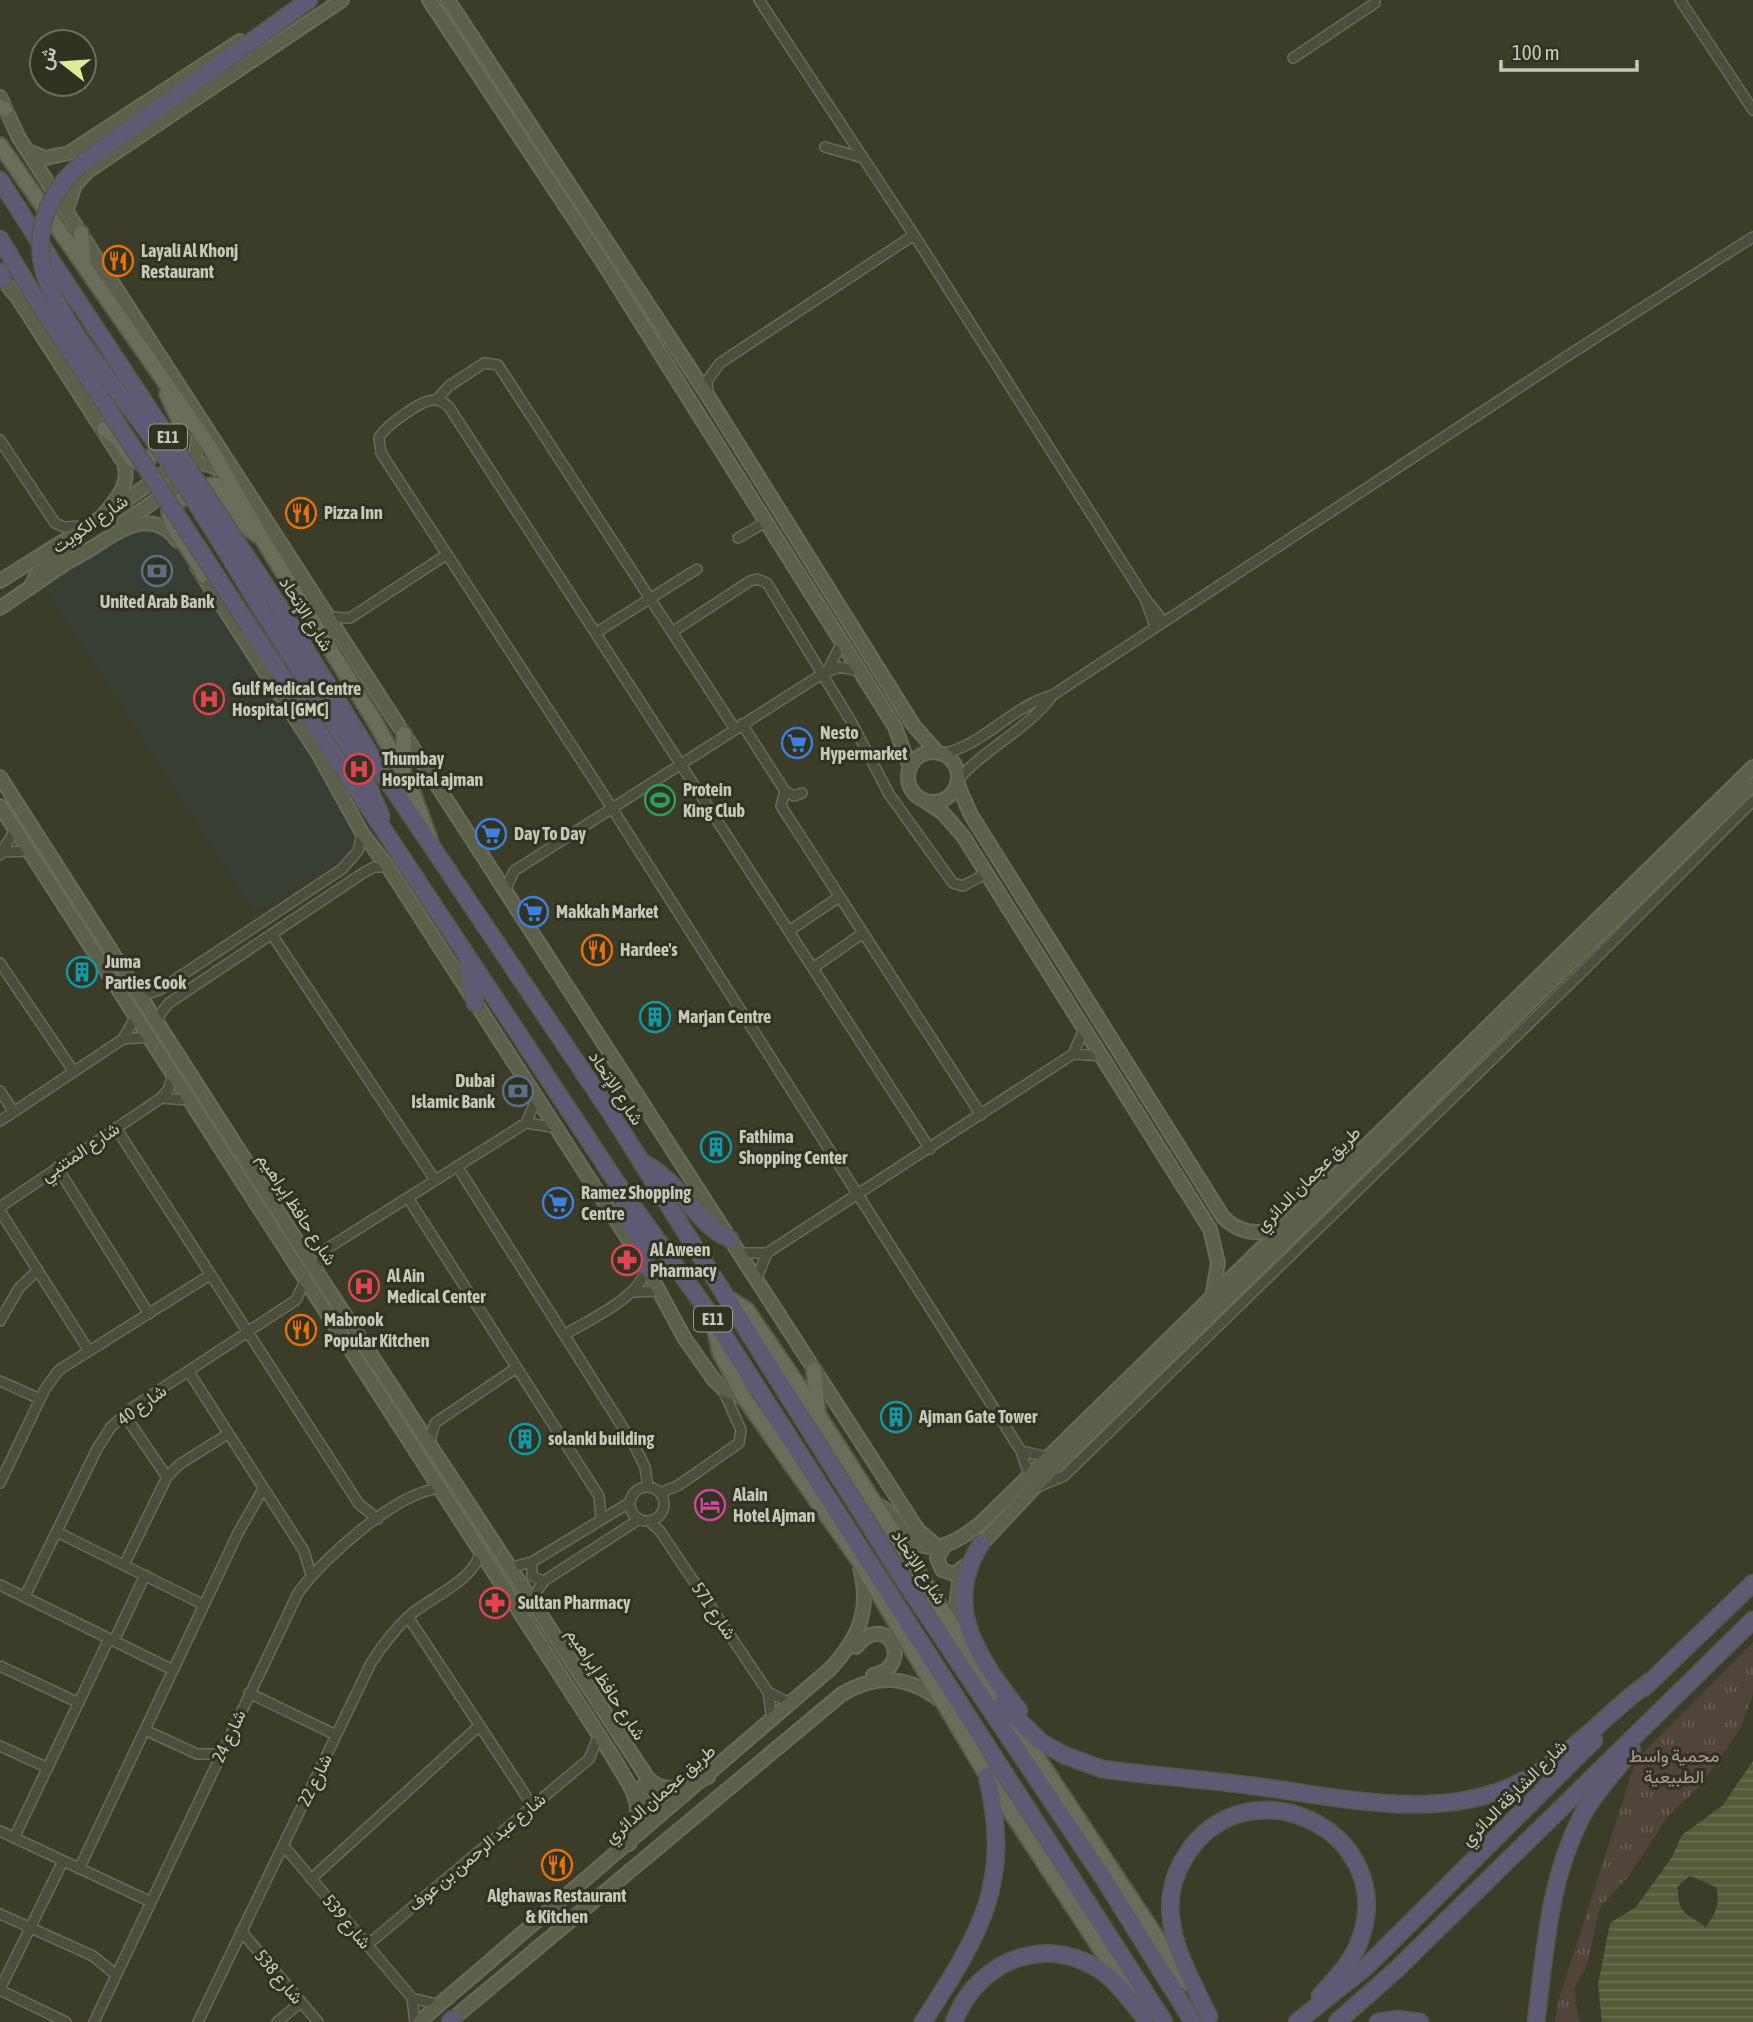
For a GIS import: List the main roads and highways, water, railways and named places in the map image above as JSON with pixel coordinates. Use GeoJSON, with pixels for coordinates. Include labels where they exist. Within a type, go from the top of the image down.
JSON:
{"type":"FeatureCollection","features":[{"type":"Feature","properties":{"kind":"highway"},"geometry":{"type":"LineString","coordinates":[[309,0],[239,54],[85,161],[59,186],[46,214],[41,254],[48,284],[69,323],[160,447],[355,756],[376,802],[386,834]]}},
{"type":"Feature","properties":{"kind":"highway","name":"شارع الإتحاد"},"geometry":{"type":"LineString","coordinates":[[0,180],[277,603],[377,765],[430,841],[640,1161],[903,1579],[1106,1882],[1193,2022]]}},
{"type":"Feature","properties":{"kind":"highway","name":"E11"},"geometry":{"type":"LineString","coordinates":[[0,239],[33,295],[334,759],[625,1195],[712,1317],[1164,2022]]}},
{"type":"Feature","properties":{"kind":"highway"},"geometry":{"type":"LineString","coordinates":[[307,736],[334,759]]}},
{"type":"Feature","properties":{"kind":"highway"},"geometry":{"type":"LineString","coordinates":[[466,954],[475,1003]]}},
{"type":"Feature","properties":{"kind":"highway"},"geometry":{"type":"LineString","coordinates":[[640,1161],[672,1182],[705,1223],[734,1246]]}},
{"type":"Feature","properties":{"kind":"highway"},"geometry":{"type":"LineString","coordinates":[[625,1195],[625,1212],[643,1246],[646,1267]]}},
{"type":"Feature","properties":{"kind":"highway"},"geometry":{"type":"LineString","coordinates":[[981,1544],[964,1583],[966,1626],[1015,1705],[1032,1725],[1062,1746],[1095,1760],[1154,1773]]}},
{"type":"Feature","properties":{"kind":"highway","name":"شارع الشارقة الدائري"},"geometry":{"type":"LineString","coordinates":[[1297,2022],[1367,1966],[1649,1682],[1753,1583]]}},
{"type":"Feature","properties":{"kind":"highway"},"geometry":{"type":"LineString","coordinates":[[1337,2022],[1396,1970],[1753,1620]]}},
{"type":"Feature","properties":{"kind":"highway"},"geometry":{"type":"LineString","coordinates":[[1002,1704],[1041,1742],[1076,1761],[1102,1769],[1154,1773],[1403,1805],[1464,1801],[1505,1789],[1543,1770],[1649,1682]]}},
{"type":"Feature","properties":{"kind":"highway"},"geometry":{"type":"LineString","coordinates":[[1536,2022],[1548,1925],[1570,1842],[1603,1785],[1690,1682]]}},
{"type":"Feature","properties":{"kind":"highway"},"geometry":{"type":"LineString","coordinates":[[923,2022],[968,1954],[989,1898],[997,1845],[987,1776]]}},
{"type":"Feature","properties":{"kind":"highway"},"geometry":{"type":"LineString","coordinates":[[1211,2019],[1173,1933],[1170,1916],[1174,1880],[1190,1849],[1215,1825],[1235,1816],[1274,1810],[1315,1821],[1335,1834],[1354,1861],[1365,1894],[1366,1917],[1360,1940],[1342,1970],[1297,2022]]}},
{"type":"Feature","properties":{"kind":"highway"},"geometry":{"type":"LineString","coordinates":[[954,2022],[971,1990],[997,1967],[1013,1958],[1050,1952],[1086,1962],[1107,1975],[1145,2019]]}},
{"type":"Feature","properties":{"kind":"highway"},"geometry":{"type":"LineString","coordinates":[[1378,2022],[1396,2019],[1420,2022]]}},
{"type":"Feature","properties":{"kind":"main road"},"geometry":{"type":"LineString","coordinates":[[28,151],[46,158],[64,156],[301,0]]}},
{"type":"Feature","properties":{"kind":"main road"},"geometry":{"type":"LineString","coordinates":[[67,209],[79,180],[342,0]]}},
{"type":"Feature","properties":{"kind":"main road"},"geometry":{"type":"LineString","coordinates":[[448,0],[708,396],[914,726],[955,767],[957,782],[971,815],[1228,1222],[1253,1233],[1284,1227]]}},
{"type":"Feature","properties":{"kind":"main road"},"geometry":{"type":"LineString","coordinates":[[430,2],[604,264],[895,727],[910,768],[908,780],[912,790],[957,827],[1214,1237],[1218,1263],[1212,1298]]}},
{"type":"Feature","properties":{"kind":"main road"},"geometry":{"type":"LineString","coordinates":[[2,104],[28,151],[921,1535],[941,1547]]}},
{"type":"Feature","properties":{"kind":"main road"},"geometry":{"type":"LineString","coordinates":[[0,145],[167,387],[197,426],[261,537],[354,685],[417,802],[430,841]]}},
{"type":"Feature","properties":{"kind":"main road"},"geometry":{"type":"LineString","coordinates":[[64,156],[66,171],[79,180]]}},
{"type":"Feature","properties":{"kind":"main road"},"geometry":{"type":"LineString","coordinates":[[81,233],[84,265]]}},
{"type":"Feature","properties":{"kind":"main road"},"geometry":{"type":"LineString","coordinates":[[1,276],[124,463],[126,477],[120,494],[102,517]]}},
{"type":"Feature","properties":{"kind":"main road"},"geometry":{"type":"LineString","coordinates":[[104,429],[117,438],[134,461],[145,461],[181,433],[167,387]]}},
{"type":"Feature","properties":{"kind":"main road"},"geometry":{"type":"LineString","coordinates":[[197,426],[198,441],[193,462],[210,465],[225,472]]}},
{"type":"Feature","properties":{"kind":"main road","name":"شارع الكويت"},"geometry":{"type":"LineString","coordinates":[[0,580],[102,517],[170,469],[193,462]]}},
{"type":"Feature","properties":{"kind":"main road","name":"شارع الكويت"},"geometry":{"type":"LineString","coordinates":[[0,608],[180,481],[193,462]]}},
{"type":"Feature","properties":{"kind":"main road"},"geometry":{"type":"LineString","coordinates":[[202,575],[194,555],[170,519],[169,511],[175,505],[206,486],[215,485],[242,524],[261,537]]}},
{"type":"Feature","properties":{"kind":"main road"},"geometry":{"type":"LineString","coordinates":[[67,562],[100,545],[126,527],[149,522],[169,531],[202,575],[307,736],[362,833],[388,867],[538,1096],[646,1267],[685,1339],[723,1388],[746,1399]]}},
{"type":"Feature","properties":{"kind":"main road"},"geometry":{"type":"LineString","coordinates":[[30,589],[38,572],[64,553],[66,548],[62,542]]}},
{"type":"Feature","properties":{"kind":"main road"},"geometry":{"type":"LineString","coordinates":[[403,774],[404,734]]}},
{"type":"Feature","properties":{"kind":"main road"},"geometry":{"type":"LineString","coordinates":[[910,768],[921,755],[940,754]]}},
{"type":"Feature","properties":{"kind":"main road","name":"طريق عجمان الدائري"},"geometry":{"type":"LineString","coordinates":[[941,1547],[960,1541],[981,1523],[1753,767]]}},
{"type":"Feature","properties":{"kind":"main road","name":"شارع حافظ إبراهيم"},"geometry":{"type":"LineString","coordinates":[[0,777],[300,1247],[627,1750],[647,1777],[662,1788],[678,1788],[708,1777]]}},
{"type":"Feature","properties":{"kind":"main road"},"geometry":{"type":"LineString","coordinates":[[925,801],[942,800],[951,794],[957,782]]}},
{"type":"Feature","properties":{"kind":"main road","name":"طريق عجمان الدائري"},"geometry":{"type":"LineString","coordinates":[[962,1641],[957,1595],[965,1566],[981,1544],[1032,1490],[1753,784]]}},
{"type":"Feature","properties":{"kind":"main road","name":"شارع حافظ إبراهيم"},"geometry":{"type":"LineString","coordinates":[[0,806],[27,852],[136,1016],[613,1757],[639,1810],[638,1823],[629,1844]]}},
{"type":"Feature","properties":{"kind":"main road"},"geometry":{"type":"LineString","coordinates":[[1142,1120],[1151,1126],[1162,1142],[1169,1145],[1176,1142]]}},
{"type":"Feature","properties":{"kind":"main road"},"geometry":{"type":"LineString","coordinates":[[727,1297],[747,1310],[818,1414],[1002,1704],[1211,2019]]}},
{"type":"Feature","properties":{"kind":"main road"},"geometry":{"type":"LineString","coordinates":[[712,1317],[720,1353],[746,1399],[859,1560],[987,1776],[1145,2019]]}},
{"type":"Feature","properties":{"kind":"main road"},"geometry":{"type":"LineString","coordinates":[[814,1370],[818,1414]]}},
{"type":"Feature","properties":{"kind":"main road"},"geometry":{"type":"LineString","coordinates":[[874,1504],[887,1511],[912,1539],[941,1547]]}},
{"type":"Feature","properties":{"kind":"main road"},"geometry":{"type":"LineString","coordinates":[[941,1547],[937,1558],[942,1570],[954,1574],[965,1566]]}},
{"type":"Feature","properties":{"kind":"main road","name":"طريق عجمان الدائري"},"geometry":{"type":"LineString","coordinates":[[417,2022],[818,1682],[849,1649],[861,1626],[865,1596],[859,1560]]}},
{"type":"Feature","properties":{"kind":"main road"},"geometry":{"type":"LineString","coordinates":[[818,1682],[840,1666],[866,1636],[881,1634],[892,1643],[895,1656],[889,1668],[849,1683],[828,1699],[822,1709]]}},
{"type":"Feature","properties":{"kind":"main road"},"geometry":{"type":"LineString","coordinates":[[451,2021],[822,1709],[858,1686],[890,1679],[915,1684],[946,1704]]}},
{"type":"Feature","properties":{"kind":"main road"},"geometry":{"type":"LineString","coordinates":[[620,1769],[643,1800],[653,1798],[653,1789],[636,1771],[627,1750]]}},
{"type":"Feature","properties":{"kind":"place","name":"Layali Al Khonj Restaurant"},"geometry":{"type":"Point","coordinates":[118,261]}},
{"type":"Feature","properties":{"kind":"place","name":"Pizza Inn"},"geometry":{"type":"Point","coordinates":[301,513]}},
{"type":"Feature","properties":{"kind":"place","name":"United Arab Bank"},"geometry":{"type":"Point","coordinates":[157,571]}},
{"type":"Feature","properties":{"kind":"place","name":"Gulf Medical Centre Hospital [GMC]"},"geometry":{"type":"Point","coordinates":[209,699]}},
{"type":"Feature","properties":{"kind":"place","name":"Nesto Hypermarket"},"geometry":{"type":"Point","coordinates":[797,743]}},
{"type":"Feature","properties":{"kind":"place","name":"Thumbay Hospital ajman"},"geometry":{"type":"Point","coordinates":[359,769]}},
{"type":"Feature","properties":{"kind":"place","name":"Protein King Club"},"geometry":{"type":"Point","coordinates":[660,800]}},
{"type":"Feature","properties":{"kind":"place","name":"Day To Day"},"geometry":{"type":"Point","coordinates":[491,834]}},
{"type":"Feature","properties":{"kind":"place","name":"Makkah Market"},"geometry":{"type":"Point","coordinates":[533,912]}},
{"type":"Feature","properties":{"kind":"place","name":"Hardee's"},"geometry":{"type":"Point","coordinates":[597,950]}},
{"type":"Feature","properties":{"kind":"place","name":"Juma Parties Cook"},"geometry":{"type":"Point","coordinates":[82,972]}},
{"type":"Feature","properties":{"kind":"place","name":"Marjan Centre"},"geometry":{"type":"Point","coordinates":[655,1017]}},
{"type":"Feature","properties":{"kind":"place","name":"Dubai Islamic Bank"},"geometry":{"type":"Point","coordinates":[518,1091]}},
{"type":"Feature","properties":{"kind":"place","name":"Fathima Shopping Center"},"geometry":{"type":"Point","coordinates":[716,1147]}},
{"type":"Feature","properties":{"kind":"place","name":"Ramez Shopping Centre"},"geometry":{"type":"Point","coordinates":[558,1203]}},
{"type":"Feature","properties":{"kind":"place","name":"Al Aween Pharmacy"},"geometry":{"type":"Point","coordinates":[627,1260]}},
{"type":"Feature","properties":{"kind":"place","name":"Al Ain Medical Center"},"geometry":{"type":"Point","coordinates":[364,1286]}},
{"type":"Feature","properties":{"kind":"place","name":"Mabrook Popular Kitchen"},"geometry":{"type":"Point","coordinates":[301,1330]}},
{"type":"Feature","properties":{"kind":"place","name":"Ajman Gate Tower"},"geometry":{"type":"Point","coordinates":[896,1417]}},
{"type":"Feature","properties":{"kind":"place","name":"solanki building"},"geometry":{"type":"Point","coordinates":[525,1439]}},
{"type":"Feature","properties":{"kind":"place","name":"Alain Hotel Ajman"},"geometry":{"type":"Point","coordinates":[710,1505]}},
{"type":"Feature","properties":{"kind":"place","name":"Sultan Pharmacy"},"geometry":{"type":"Point","coordinates":[495,1603]}},
{"type":"Feature","properties":{"kind":"place","name":"Alghawas Restaurant & Kitchen"},"geometry":{"type":"Point","coordinates":[557,1865]}},
{"type":"Feature","properties":{"kind":"park label","name":"محمية واسط الطبيعية"},"geometry":{"type":"Point","coordinates":[1674,1766]}}]}
